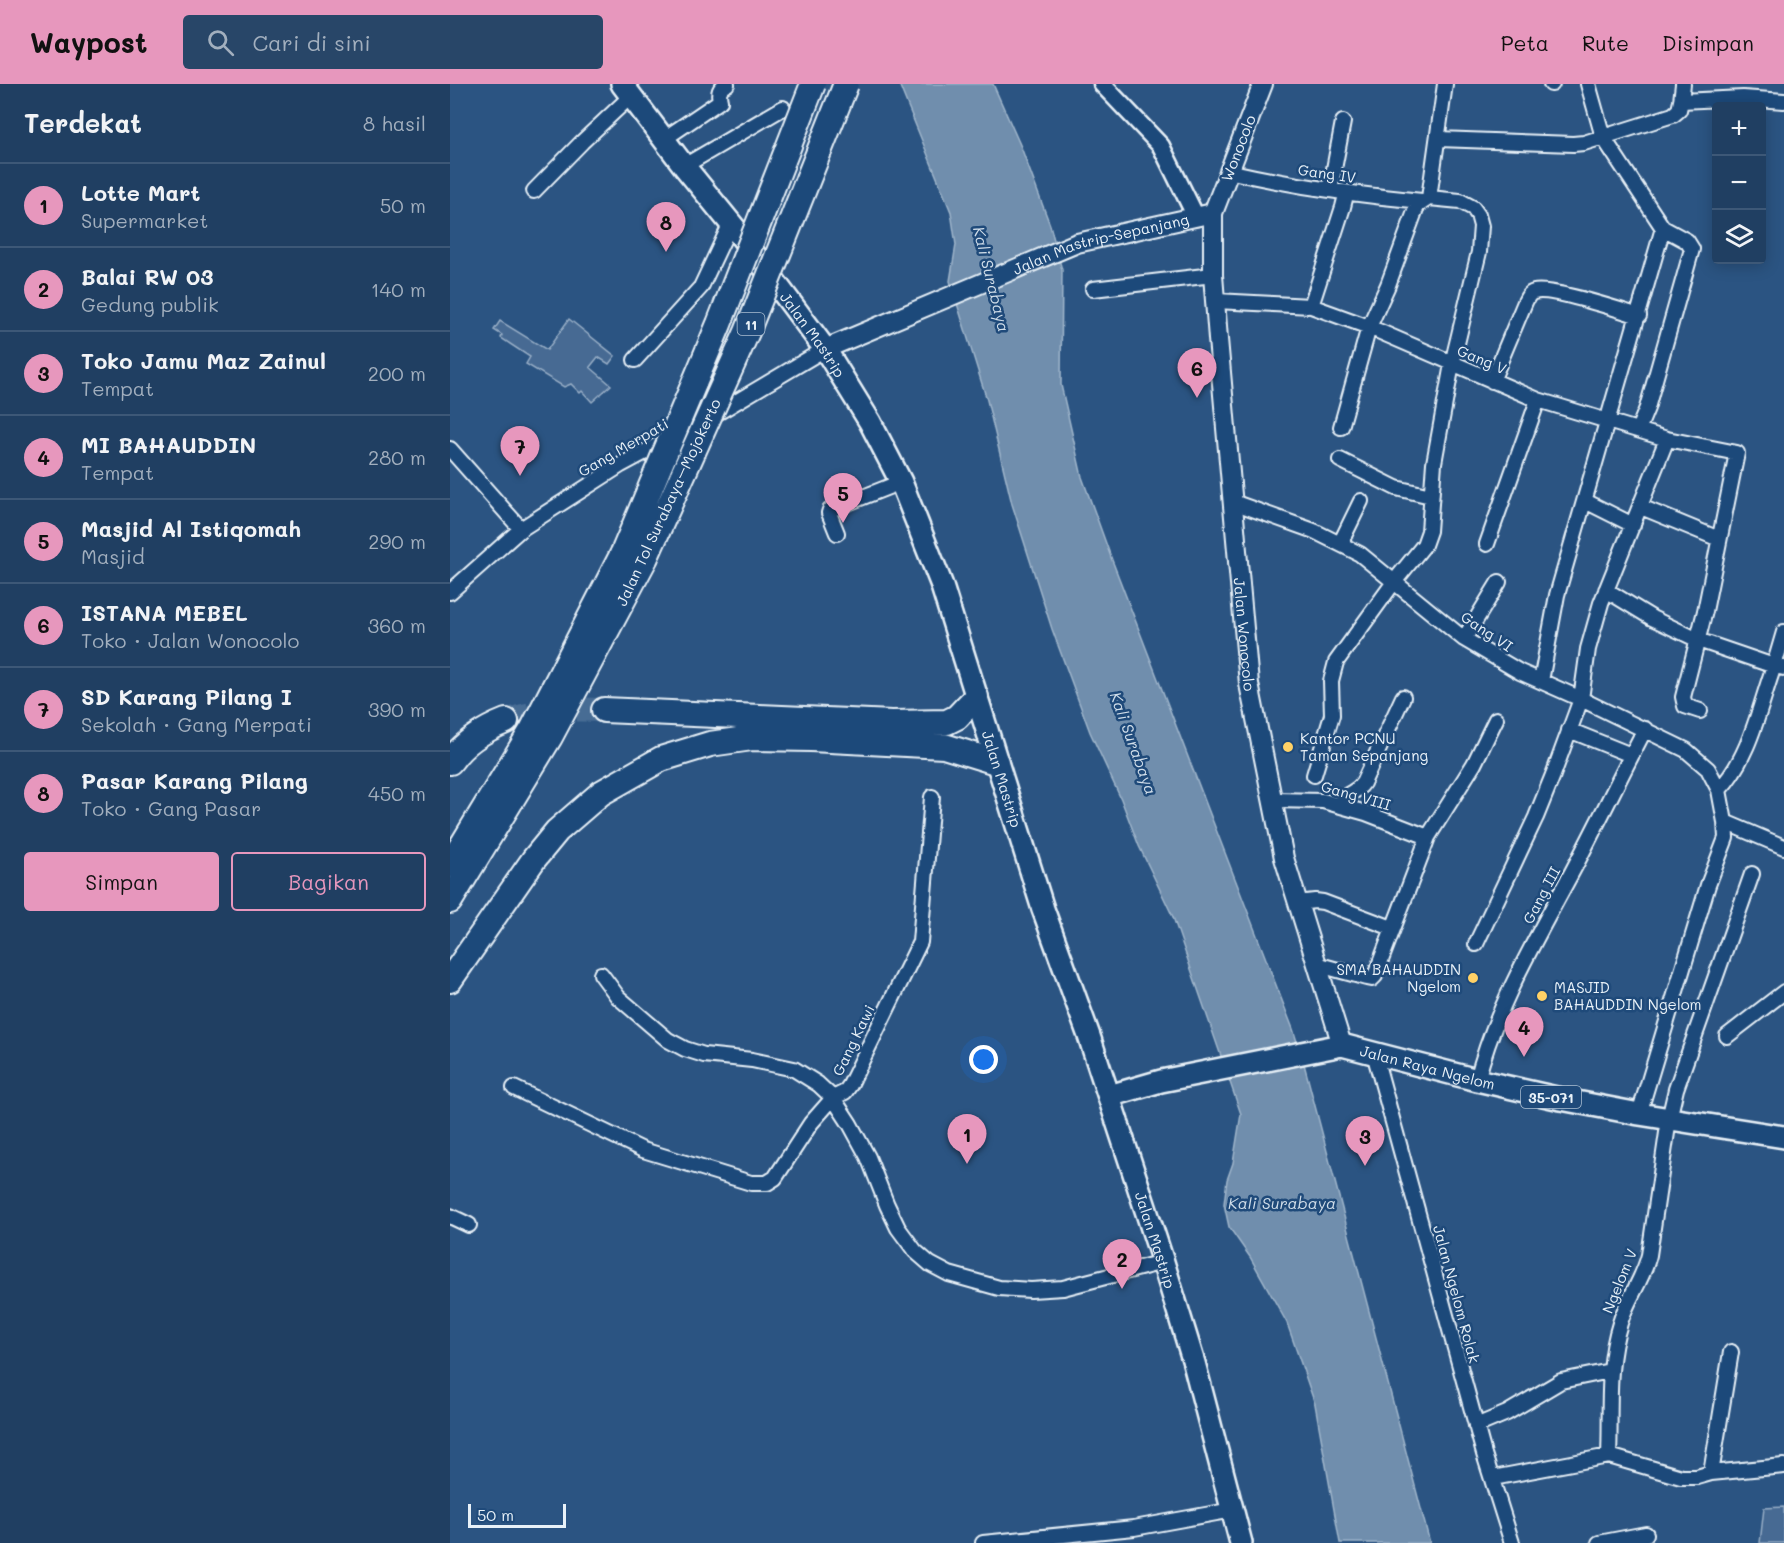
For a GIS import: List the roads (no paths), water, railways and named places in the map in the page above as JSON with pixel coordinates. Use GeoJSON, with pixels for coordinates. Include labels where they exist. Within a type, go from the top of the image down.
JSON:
{"type":"FeatureCollection","features":[{"type":"Feature","properties":{"kind":"highway","name":"Jalan Tol Surabaya–Mojokerto"},"geometry":{"type":"LineString","coordinates":[[450,865],[634,556],[719,324],[813,84]]}},
{"type":"Feature","properties":{"kind":"highway","name":"Jalan Tol Surabaya–Mojokerto"},"geometry":{"type":"LineString","coordinates":[[450,901],[550,737],[634,556],[747,332],[846,84]]}},
{"type":"Feature","properties":{"kind":"highway"},"geometry":{"type":"LineString","coordinates":[[604,710],[892,723],[939,723],[957,717],[976,697]]}},
{"type":"Feature","properties":{"kind":"highway"},"geometry":{"type":"LineString","coordinates":[[450,762],[466,744],[484,730],[506,721]]}},
{"type":"Feature","properties":{"kind":"highway"},"geometry":{"type":"LineString","coordinates":[[450,980],[534,859],[557,831],[601,793],[661,759],[710,744],[752,738],[787,738],[944,746],[996,762]]}},
{"type":"Feature","properties":{"kind":"main road","name":"Wonocolo"},"geometry":{"type":"LineString","coordinates":[[1204,215],[1228,171],[1263,84]]}},
{"type":"Feature","properties":{"kind":"main road","name":"Jalan Mastrip"},"geometry":{"type":"LineString","coordinates":[[627,90],[684,166],[732,224],[825,349],[870,422],[901,482],[940,584],[1043,909],[1109,1096],[1163,1262],[1194,1364],[1241,1543]]}},
{"type":"Feature","properties":{"kind":"main road","name":"Jalan Mastrip-Sepanjang"},"geometry":{"type":"LineString","coordinates":[[825,349],[1077,243],[1204,215]]}},
{"type":"Feature","properties":{"kind":"main road","name":"Jalan Wonocolo"},"geometry":{"type":"LineString","coordinates":[[1204,215],[1216,301],[1249,684],[1284,858],[1342,1045]]}},
{"type":"Feature","properties":{"kind":"main road","name":"Jalan Raya Ngelom"},"geometry":{"type":"LineString","coordinates":[[1109,1096],[1161,1081],[1342,1045],[1477,1080],[1639,1114],[1784,1137]]}},
{"type":"Feature","properties":{"kind":"street"},"geometry":{"type":"LineString","coordinates":[[664,139],[720,100],[719,92],[727,84]]}},
{"type":"Feature","properties":{"kind":"street"},"geometry":{"type":"LineString","coordinates":[[1102,84],[1161,146],[1204,215]]}},
{"type":"Feature","properties":{"kind":"street"},"geometry":{"type":"LineString","coordinates":[[1341,427],[1369,327],[1388,285],[1417,206],[1426,200],[1439,139],[1445,84]]}},
{"type":"Feature","properties":{"kind":"street"},"geometry":{"type":"LineString","coordinates":[[1588,84],[1603,137],[1664,228],[1688,241],[1692,249],[1650,397],[1638,430]]}},
{"type":"Feature","properties":{"kind":"street"},"geometry":{"type":"LineString","coordinates":[[1439,139],[1569,144],[1603,137],[1673,115],[1679,110],[1682,101],[1683,84]]}},
{"type":"Feature","properties":{"kind":"street"},"geometry":{"type":"LineString","coordinates":[[534,192],[627,90]]}},
{"type":"Feature","properties":{"kind":"street"},"geometry":{"type":"LineString","coordinates":[[1682,101],[1743,98],[1784,101]]}},
{"type":"Feature","properties":{"kind":"street"},"geometry":{"type":"LineString","coordinates":[[684,166],[783,108]]}},
{"type":"Feature","properties":{"kind":"street"},"geometry":{"type":"LineString","coordinates":[[1311,306],[1345,198],[1337,192],[1343,122]]}},
{"type":"Feature","properties":{"kind":"street","name":"Gang IV"},"geometry":{"type":"LineString","coordinates":[[1228,171],[1290,185],[1337,192],[1460,201],[1473,208],[1481,226],[1479,252],[1452,364],[1434,462],[1427,538],[1336,662],[1331,681],[1332,715],[1314,775]]}},
{"type":"Feature","properties":{"kind":"street"},"geometry":{"type":"LineString","coordinates":[[635,360],[701,287],[732,224]]}},
{"type":"Feature","properties":{"kind":"street"},"geometry":{"type":"LineString","coordinates":[[1541,681],[1557,595],[1664,228]]}},
{"type":"Feature","properties":{"kind":"street"},"geometry":{"type":"LineString","coordinates":[[1093,289],[1213,275]]}},
{"type":"Feature","properties":{"kind":"street"},"geometry":{"type":"LineString","coordinates":[[1492,381],[1525,302],[1534,291],[1586,300],[1639,316]]}},
{"type":"Feature","properties":{"kind":"street","name":"Gang V"},"geometry":{"type":"LineString","coordinates":[[1216,301],[1311,306],[1369,327],[1538,400],[1667,439],[1737,453],[1719,539]]}},
{"type":"Feature","properties":{"kind":"street","name":"Gang Merpati"},"geometry":{"type":"LineString","coordinates":[[450,592],[521,529],[621,465],[714,415],[825,349]]}},
{"type":"Feature","properties":{"kind":"street"},"geometry":{"type":"LineString","coordinates":[[1487,544],[1538,400]]}},
{"type":"Feature","properties":{"kind":"street"},"geometry":{"type":"LineString","coordinates":[[1476,944],[1536,817],[1581,699],[1588,649],[1606,590],[1667,439]]}},
{"type":"Feature","properties":{"kind":"street"},"geometry":{"type":"LineString","coordinates":[[450,449],[521,529]]}},
{"type":"Feature","properties":{"kind":"street"},"geometry":{"type":"LineString","coordinates":[[1340,460],[1396,488],[1431,496]]}},
{"type":"Feature","properties":{"kind":"street"},"geometry":{"type":"LineString","coordinates":[[837,533],[829,513],[830,510],[901,482]]}},
{"type":"Feature","properties":{"kind":"street"},"geometry":{"type":"LineString","coordinates":[[1340,544],[1361,501]]}},
{"type":"Feature","properties":{"kind":"street"},"geometry":{"type":"LineString","coordinates":[[1585,501],[1633,525]]}},
{"type":"Feature","properties":{"kind":"street","name":"Gang VI"},"geometry":{"type":"LineString","coordinates":[[1233,502],[1314,531],[1360,554],[1464,639],[1520,672],[1686,750],[1707,769],[1719,790]]}},
{"type":"Feature","properties":{"kind":"street"},"geometry":{"type":"LineString","coordinates":[[1641,507],[1719,539],[1683,700],[1685,706],[1700,711]]}},
{"type":"Feature","properties":{"kind":"street"},"geometry":{"type":"LineString","coordinates":[[1464,639],[1499,582]]}},
{"type":"Feature","properties":{"kind":"street"},"geometry":{"type":"LineString","coordinates":[[1606,590],[1652,618],[1698,640],[1779,667]]}},
{"type":"Feature","properties":{"kind":"street"},"geometry":{"type":"LineString","coordinates":[[1639,1114],[1708,885],[1726,838],[1719,790],[1732,776],[1745,750],[1779,667],[1784,632]]}},
{"type":"Feature","properties":{"kind":"street"},"geometry":{"type":"LineString","coordinates":[[1339,805],[1343,797],[1359,789],[1363,783],[1403,697]]}},
{"type":"Feature","properties":{"kind":"street"},"geometry":{"type":"LineString","coordinates":[[1316,964],[1372,979],[1428,837],[1474,764],[1496,719]]}},
{"type":"Feature","properties":{"kind":"street","name":"Gang III"},"geometry":{"type":"LineString","coordinates":[[1477,1080],[1491,1030],[1519,971],[1645,729]]}},
{"type":"Feature","properties":{"kind":"street"},"geometry":{"type":"LineString","coordinates":[[1569,730],[1631,755]]}},
{"type":"Feature","properties":{"kind":"street","name":"Gang Kawi"},"geometry":{"type":"LineString","coordinates":[[514,1088],[643,1150],[751,1183],[767,1183],[775,1178],[811,1123],[834,1098],[845,1092],[850,1085],[920,942],[932,797]]}},
{"type":"Feature","properties":{"kind":"street","name":"Gang VIII"},"geometry":{"type":"LineString","coordinates":[[1273,800],[1312,799],[1339,805],[1428,837]]}},
{"type":"Feature","properties":{"kind":"street"},"geometry":{"type":"LineString","coordinates":[[1725,822],[1784,847]]}},
{"type":"Feature","properties":{"kind":"street"},"geometry":{"type":"LineString","coordinates":[[1669,1119],[1693,1037],[1720,968],[1752,874]]}},
{"type":"Feature","properties":{"kind":"street"},"geometry":{"type":"LineString","coordinates":[[1298,903],[1323,902],[1392,928]]}},
{"type":"Feature","properties":{"kind":"street"},"geometry":{"type":"LineString","coordinates":[[601,974],[618,997],[668,1040],[685,1049],[704,1055],[752,1059],[794,1069],[818,1084],[834,1098],[850,1124],[868,1157],[898,1228],[923,1258],[949,1274],[999,1288],[1031,1290],[1063,1288],[1163,1262]]}},
{"type":"Feature","properties":{"kind":"street"},"geometry":{"type":"LineString","coordinates":[[1727,1036],[1764,1005],[1784,992]]}},
{"type":"Feature","properties":{"kind":"street","name":"Jalan Ngelom Rolak"},"geometry":{"type":"LineString","coordinates":[[1374,1053],[1476,1426],[1512,1543]]}},
{"type":"Feature","properties":{"kind":"street","name":"Ngelom V"},"geometry":{"type":"LineString","coordinates":[[1609,1456],[1612,1350],[1620,1321],[1645,1270],[1649,1256],[1669,1119]]}},
{"type":"Feature","properties":{"kind":"street"},"geometry":{"type":"LineString","coordinates":[[450,1216],[469,1225]]}},
{"type":"Feature","properties":{"kind":"street"},"geometry":{"type":"LineString","coordinates":[[1711,1473],[1731,1352]]}},
{"type":"Feature","properties":{"kind":"street"},"geometry":{"type":"LineString","coordinates":[[1476,1426],[1501,1416],[1561,1381],[1610,1371]]}},
{"type":"Feature","properties":{"kind":"street"},"geometry":{"type":"LineString","coordinates":[[1494,1484],[1609,1456],[1681,1477],[1784,1466]]}},
{"type":"Feature","properties":{"kind":"street"},"geometry":{"type":"LineString","coordinates":[[983,1543],[1055,1539],[1134,1528],[1233,1510]]}},
{"type":"Feature","properties":{"kind":"street"},"geometry":{"type":"LineString","coordinates":[[1599,1543],[1646,1534]]}},
{"type":"Feature","properties":{"kind":"water","name":"Kali Surabaya"},"geometry":{"type":"Polygon","coordinates":[[[899,84],[993,84],[1021,147],[1050,225],[1062,270],[1061,385],[1082,477],[1293,1029],[1430,1543],[1340,1543],[1315,1404],[1287,1323],[1250,1257],[1229,1227],[1224,1204],[1241,1114],[1173,917],[1139,846],[1121,799],[1090,732],[1052,629],[1012,504],[987,400],[950,281],[956,245],[951,212],[899,84]]]}},
{"type":"Feature","properties":{"kind":"tunnel"},"geometry":{"type":"LineString","coordinates":[[506,721],[531,714],[555,711],[604,710]]}},
{"type":"Feature","properties":{"kind":"place","name":"Pasar Karang Pilang"},"geometry":{"type":"Point","coordinates":[666,252]}},
{"type":"Feature","properties":{"kind":"place","name":"ISTANA MEBEL"},"geometry":{"type":"Point","coordinates":[1197,398]}},
{"type":"Feature","properties":{"kind":"place","name":"SD Karang Pilang I"},"geometry":{"type":"Point","coordinates":[520,476]}},
{"type":"Feature","properties":{"kind":"place","name":"Masjid Al Istiqomah"},"geometry":{"type":"Point","coordinates":[843,523]}},
{"type":"Feature","properties":{"kind":"place","name":"Kantor PCNU Taman Sepanjang"},"geometry":{"type":"Point","coordinates":[1288,747]}},
{"type":"Feature","properties":{"kind":"place","name":"SMA BAHAUDDIN Ngelom"},"geometry":{"type":"Point","coordinates":[1473,978]}},
{"type":"Feature","properties":{"kind":"place","name":"MASJID BAHAUDDIN Ngelom"},"geometry":{"type":"Point","coordinates":[1542,996]}},
{"type":"Feature","properties":{"kind":"place","name":"MI BAHAUDDIN"},"geometry":{"type":"Point","coordinates":[1524,1057]}},
{"type":"Feature","properties":{"kind":"place","name":"Lotte Mart"},"geometry":{"type":"Point","coordinates":[967,1164]}},
{"type":"Feature","properties":{"kind":"place","name":"Toko Jamu Maz Zainul"},"geometry":{"type":"Point","coordinates":[1365,1166]}},
{"type":"Feature","properties":{"kind":"place","name":"Balai RW 03"},"geometry":{"type":"Point","coordinates":[1122,1289]}}]}
